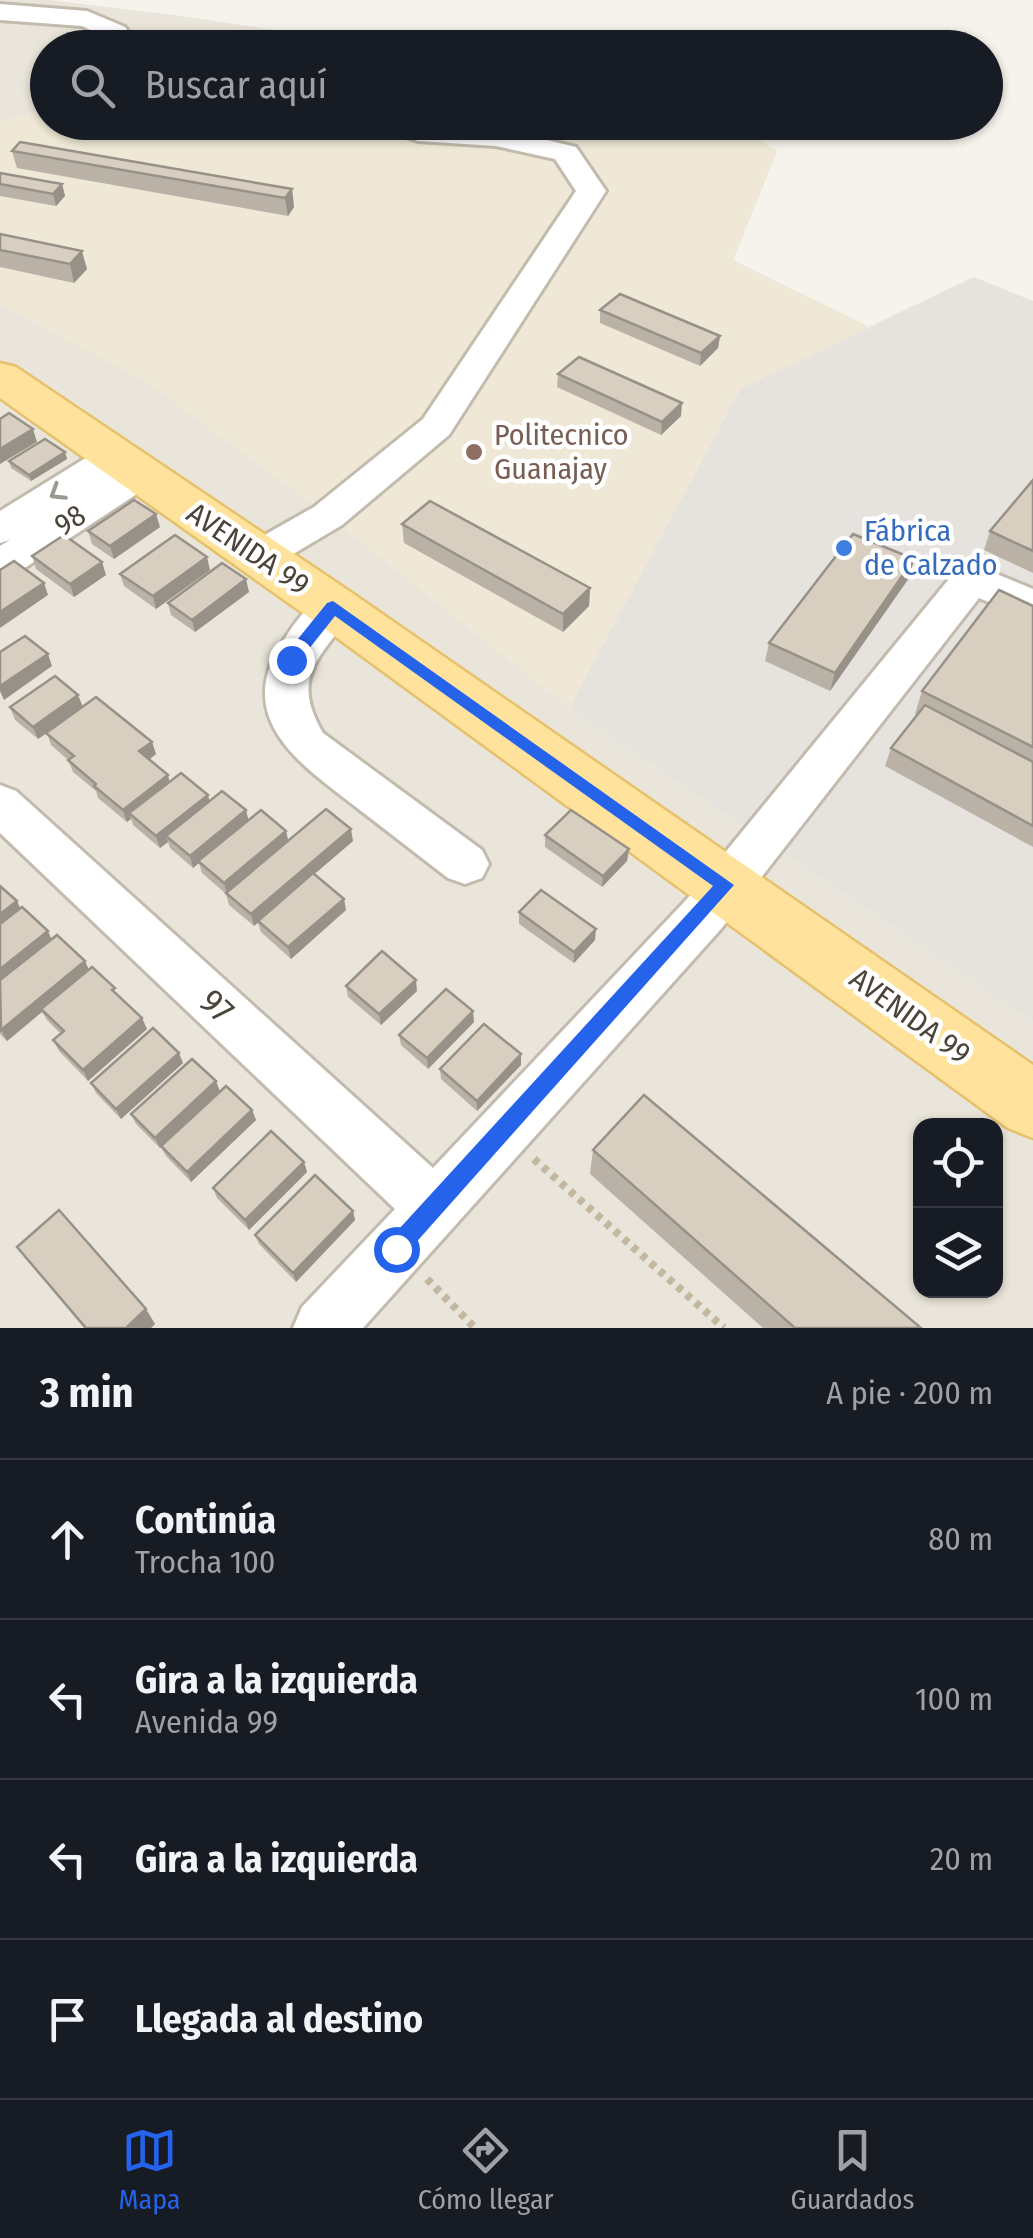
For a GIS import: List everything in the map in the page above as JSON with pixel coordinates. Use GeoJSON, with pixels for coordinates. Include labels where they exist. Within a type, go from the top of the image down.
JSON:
{"type":"FeatureCollection","features":[{"type":"Feature","properties":{"kind":"main road","name":"AVENIDA 99"},"geometry":{"type":"LineString","coordinates":[[0,377],[333,607],[1033,1105]]}},
{"type":"Feature","properties":{"kind":"street"},"geometry":{"type":"LineString","coordinates":[[0,12],[99,22],[111,30]]}},
{"type":"Feature","properties":{"kind":"street"},"geometry":{"type":"LineString","coordinates":[[259,556],[328,516],[436,427],[591,191],[566,153],[505,140]]}},
{"type":"Feature","properties":{"kind":"street","name":"98"},"geometry":{"type":"LineString","coordinates":[[0,529],[127,466]]}},
{"type":"Feature","properties":{"kind":"street","name":"98"},"geometry":{"type":"LineString","coordinates":[[0,565],[127,466]]}},
{"type":"Feature","properties":{"kind":"street"},"geometry":{"type":"LineString","coordinates":[[324,1328],[725,885],[972,578],[1033,606]]}},
{"type":"Feature","properties":{"kind":"street"},"geometry":{"type":"LineString","coordinates":[[333,607],[291,660],[283,685],[292,722],[307,745],[465,864]]}},
{"type":"Feature","properties":{"kind":"street","name":"97"},"geometry":{"type":"LineString","coordinates":[[0,804],[434,1208]]}},
{"type":"Feature","properties":{"kind":"path"},"geometry":{"type":"LineString","coordinates":[[503,1132],[724,1328]]}},
{"type":"Feature","properties":{"kind":"path"},"geometry":{"type":"LineString","coordinates":[[396,1249],[475,1328]]}},
{"type":"Feature","properties":{"kind":"shaded area"},"geometry":{"type":"Polygon","coordinates":[[[0,0],[49,0],[273,30],[30,30],[30,140],[760,140],[777,151],[733,260],[871,328],[741,388],[569,708],[1033,1021],[1033,1328],[0,1328],[0,0]]]}},
{"type":"Feature","properties":{"kind":"shaded area","name":"Politecnico Guanajay"},"geometry":{"type":"Polygon","coordinates":[[[30,113],[30,140],[759,140],[777,151],[733,260],[871,328],[741,388],[569,708],[328,516],[149,384],[0,304],[0,121],[30,113]]]}},
{"type":"Feature","properties":{"kind":"shaded area","name":"Fábrica de Calzado"},"geometry":{"type":"Polygon","coordinates":[[[974,277],[1033,301],[1033,1021],[569,708],[741,388],[974,277]]]}},
{"type":"Feature","properties":{"kind":"building"},"geometry":{"type":"Polygon","coordinates":[[[20,142],[292,189],[285,198],[12,151],[20,142]]]}},
{"type":"Feature","properties":{"kind":"building"},"geometry":{"type":"Polygon","coordinates":[[[0,173],[62,184],[53,194],[0,184],[0,173]]]}},
{"type":"Feature","properties":{"kind":"building"},"geometry":{"type":"Polygon","coordinates":[[[0,234],[82,251],[70,264],[0,250],[0,234]]]}},
{"type":"Feature","properties":{"kind":"building"},"geometry":{"type":"Polygon","coordinates":[[[620,294],[720,336],[701,353],[600,310],[620,294]]]}},
{"type":"Feature","properties":{"kind":"building"},"geometry":{"type":"Polygon","coordinates":[[[579,357],[682,403],[662,422],[558,374],[579,357]]]}},
{"type":"Feature","properties":{"kind":"building"},"geometry":{"type":"Polygon","coordinates":[[[9,413],[33,429],[0,449],[0,419],[9,413]]]}},
{"type":"Feature","properties":{"kind":"building"},"geometry":{"type":"Polygon","coordinates":[[[45,439],[65,452],[29,475],[9,461],[45,439]]]}},
{"type":"Feature","properties":{"kind":"building"},"geometry":{"type":"Polygon","coordinates":[[[1033,480],[1033,551],[990,531],[1033,480]]]}},
{"type":"Feature","properties":{"kind":"building"},"geometry":{"type":"Polygon","coordinates":[[[134,500],[156,514],[110,546],[88,531],[134,500]]]}},
{"type":"Feature","properties":{"kind":"building"},"geometry":{"type":"Polygon","coordinates":[[[430,501],[590,588],[563,614],[402,524],[430,501]]]}},
{"type":"Feature","properties":{"kind":"building"},"geometry":{"type":"Polygon","coordinates":[[[853,534],[914,559],[835,673],[769,643],[853,534]]]}},
{"type":"Feature","properties":{"kind":"building"},"geometry":{"type":"Polygon","coordinates":[[[64,535],[102,562],[70,584],[32,556],[64,535]]]}},
{"type":"Feature","properties":{"kind":"building"},"geometry":{"type":"Polygon","coordinates":[[[175,535],[207,557],[153,596],[120,574],[175,535]]]}},
{"type":"Feature","properties":{"kind":"building"},"geometry":{"type":"Polygon","coordinates":[[[14,561],[44,583],[0,612],[0,570],[14,561]]]}},
{"type":"Feature","properties":{"kind":"building"},"geometry":{"type":"Polygon","coordinates":[[[222,563],[246,579],[192,620],[168,603],[222,563]]]}},
{"type":"Feature","properties":{"kind":"building"},"geometry":{"type":"Polygon","coordinates":[[[999,590],[1033,606],[1033,747],[922,691],[999,590]]]}},
{"type":"Feature","properties":{"kind":"building"},"geometry":{"type":"Polygon","coordinates":[[[25,636],[48,654],[0,686],[0,652],[25,636]]]}},
{"type":"Feature","properties":{"kind":"building"},"geometry":{"type":"Polygon","coordinates":[[[55,676],[78,695],[33,727],[10,707],[55,676]]]}},
{"type":"Feature","properties":{"kind":"building"},"geometry":{"type":"Polygon","coordinates":[[[96,697],[152,742],[139,751],[168,775],[123,810],[68,760],[74,756],[46,733],[96,697]]]}},
{"type":"Feature","properties":{"kind":"building"},"geometry":{"type":"Polygon","coordinates":[[[925,705],[1033,762],[1033,826],[891,748],[925,705]]]}},
{"type":"Feature","properties":{"kind":"building"},"geometry":{"type":"Polygon","coordinates":[[[181,773],[208,795],[156,836],[129,813],[181,773]]]}},
{"type":"Feature","properties":{"kind":"building"},"geometry":{"type":"Polygon","coordinates":[[[222,791],[246,810],[190,856],[166,836],[222,791]]]}},
{"type":"Feature","properties":{"kind":"building"},"geometry":{"type":"Polygon","coordinates":[[[326,809],[351,829],[251,914],[226,893],[326,809]]]}},
{"type":"Feature","properties":{"kind":"building"},"geometry":{"type":"Polygon","coordinates":[[[261,810],[286,831],[224,883],[198,861],[261,810]]]}},
{"type":"Feature","properties":{"kind":"building"},"geometry":{"type":"Polygon","coordinates":[[[571,810],[629,849],[603,876],[545,835],[571,810]]]}},
{"type":"Feature","properties":{"kind":"building"},"geometry":{"type":"Polygon","coordinates":[[[313,873],[344,899],[288,947],[258,921],[313,873]]]}},
{"type":"Feature","properties":{"kind":"building"},"geometry":{"type":"Polygon","coordinates":[[[0,886],[17,901],[0,914],[0,886]]]}},
{"type":"Feature","properties":{"kind":"building"},"geometry":{"type":"Polygon","coordinates":[[[541,890],[596,929],[574,952],[519,912],[541,890]]]}},
{"type":"Feature","properties":{"kind":"building"},"geometry":{"type":"Polygon","coordinates":[[[22,907],[48,931],[0,969],[0,924],[22,907]]]}},
{"type":"Feature","properties":{"kind":"building"},"geometry":{"type":"Polygon","coordinates":[[[57,935],[85,961],[1,1030],[0,980],[57,935]]]}},
{"type":"Feature","properties":{"kind":"building"},"geometry":{"type":"Polygon","coordinates":[[[382,951],[416,980],[379,1014],[346,986],[382,951]]]}},
{"type":"Feature","properties":{"kind":"building"},"geometry":{"type":"Polygon","coordinates":[[[92,967],[142,1018],[83,1070],[53,1040],[64,1031],[41,1009],[92,967]]]}},
{"type":"Feature","properties":{"kind":"building"},"geometry":{"type":"Polygon","coordinates":[[[446,989],[473,1011],[427,1058],[399,1035],[446,989]]]}},
{"type":"Feature","properties":{"kind":"building"},"geometry":{"type":"Polygon","coordinates":[[[484,1024],[521,1054],[477,1101],[440,1069],[484,1024]]]}},
{"type":"Feature","properties":{"kind":"building"},"geometry":{"type":"Polygon","coordinates":[[[153,1028],[179,1053],[116,1109],[91,1083],[153,1028]]]}},
{"type":"Feature","properties":{"kind":"building"},"geometry":{"type":"Polygon","coordinates":[[[192,1059],[216,1081],[155,1138],[131,1114],[192,1059]]]}},
{"type":"Feature","properties":{"kind":"building"},"geometry":{"type":"Polygon","coordinates":[[[226,1086],[252,1110],[187,1172],[161,1146],[226,1086]]]}},
{"type":"Feature","properties":{"kind":"building"},"geometry":{"type":"Polygon","coordinates":[[[644,1095],[921,1328],[795,1328],[593,1150],[644,1095]]]}},
{"type":"Feature","properties":{"kind":"building"},"geometry":{"type":"Polygon","coordinates":[[[271,1131],[304,1162],[245,1220],[213,1188],[271,1131]]]}},
{"type":"Feature","properties":{"kind":"building"},"geometry":{"type":"Polygon","coordinates":[[[315,1175],[353,1211],[293,1273],[255,1235],[315,1175]]]}},
{"type":"Feature","properties":{"kind":"building"},"geometry":{"type":"Polygon","coordinates":[[[59,1210],[146,1309],[126,1328],[86,1328],[17,1247],[59,1210]]]}},
{"type":"Feature","properties":{"kind":"place","name":"Politecnico Guanajay"},"geometry":{"type":"Point","coordinates":[474,452]}},
{"type":"Feature","properties":{"kind":"place","name":"Fábrica de Calzado"},"geometry":{"type":"Point","coordinates":[844,548]}},
{"type":"Feature","properties":{"kind":"route"},"geometry":{"type":"LineString","coordinates":[[291,660],[333,607],[725,885],[704,914],[396,1249]]}}]}
